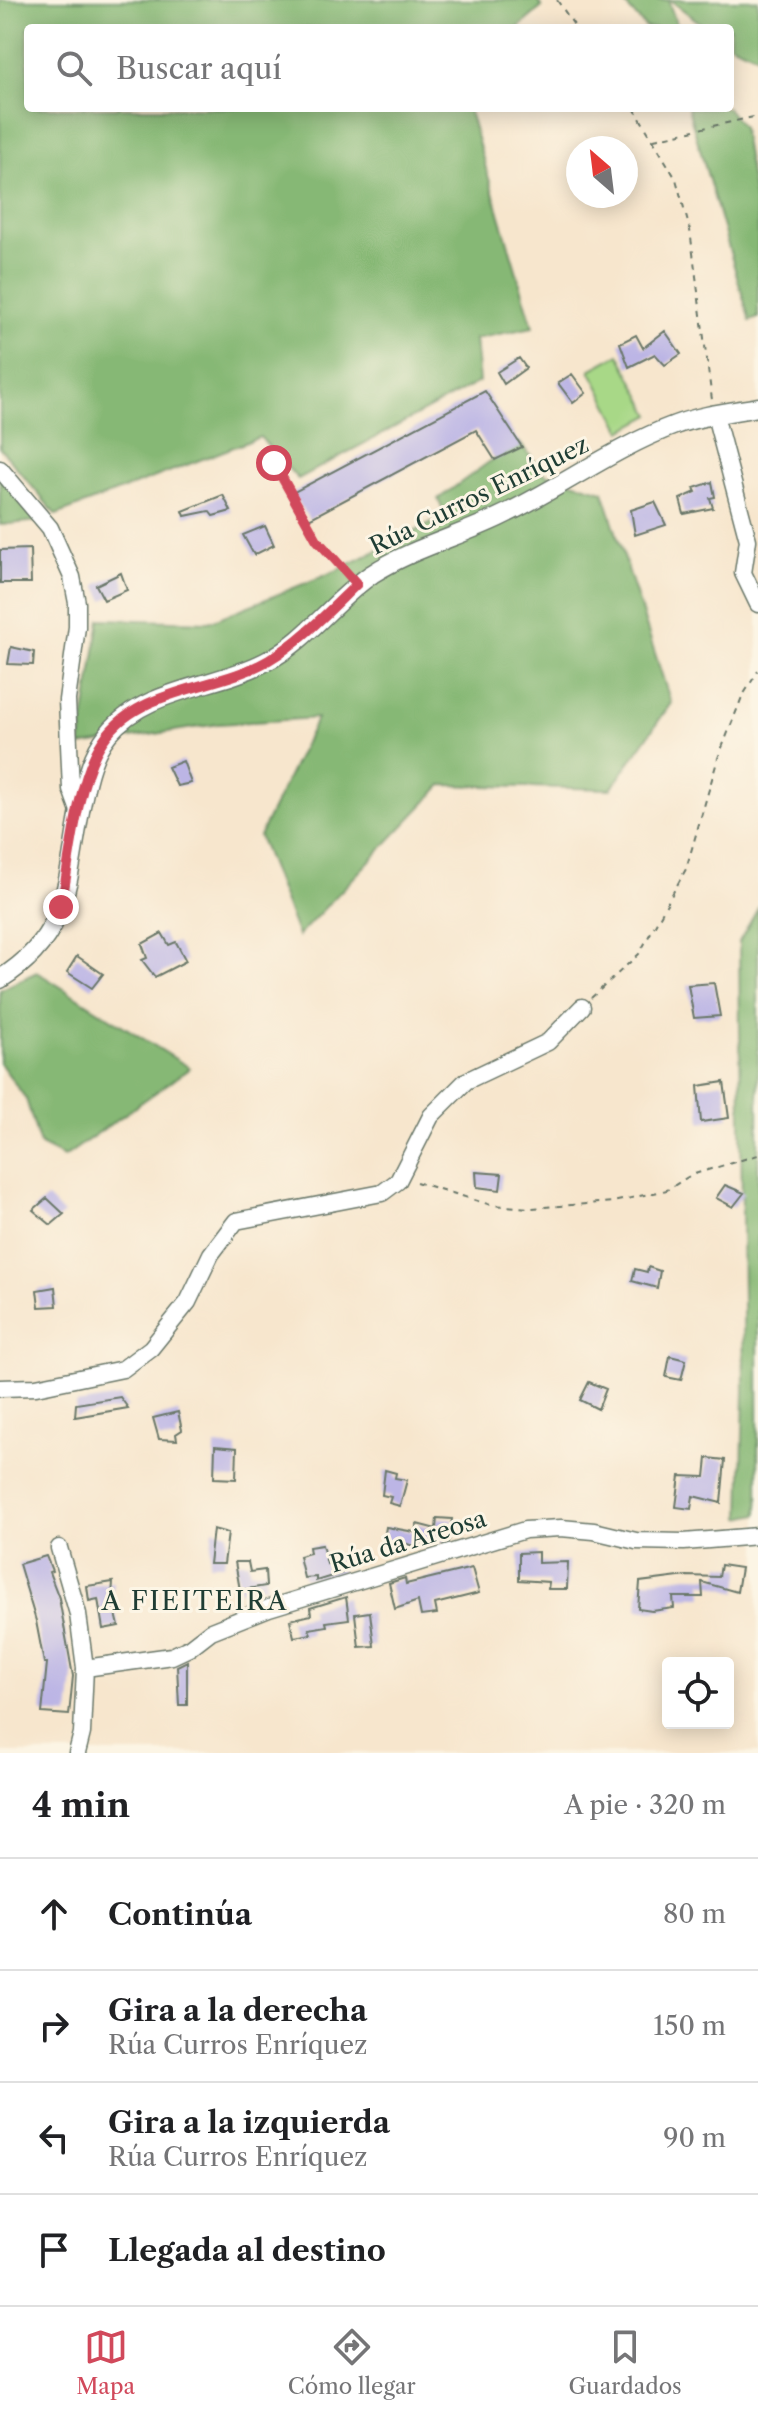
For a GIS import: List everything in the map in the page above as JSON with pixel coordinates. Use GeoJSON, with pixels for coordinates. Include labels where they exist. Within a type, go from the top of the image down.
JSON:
{"type":"FeatureCollection","features":[{"type":"Feature","properties":{"kind":"street","name":"Rúa Curros Enríquez"},"geometry":{"type":"LineString","coordinates":[[0,979],[23,964],[52,930],[61,907],[88,772],[100,745],[127,716],[152,702],[267,662],[293,644],[357,584],[385,566],[500,517],[642,440],[676,425],[758,407]]}},
{"type":"Feature","properties":{"kind":"street"},"geometry":{"type":"LineString","coordinates":[[715,415],[748,540],[743,573],[758,604]]}},
{"type":"Feature","properties":{"kind":"street"},"geometry":{"type":"LineString","coordinates":[[0,469],[50,528],[72,577],[77,627],[67,700],[71,789],[79,811]]}},
{"type":"Feature","properties":{"kind":"street"},"geometry":{"type":"LineString","coordinates":[[0,1388],[36,1387],[123,1369],[151,1348],[188,1302],[211,1254],[236,1221],[382,1193],[398,1181],[431,1116],[466,1081],[548,1042],[582,1007]]}},
{"type":"Feature","properties":{"kind":"street","name":"Rúa da Areosa"},"geometry":{"type":"LineString","coordinates":[[85,1668],[172,1656],[189,1648],[211,1631],[269,1608],[525,1530],[561,1528],[594,1531],[636,1541],[684,1542],[758,1536]]}},
{"type":"Feature","properties":{"kind":"street"},"geometry":{"type":"LineString","coordinates":[[59,1548],[78,1614],[85,1668],[82,1733],[77,1753]]}},
{"type":"Feature","properties":{"kind":"path"},"geometry":{"type":"LineString","coordinates":[[557,0],[573,24]]}},
{"type":"Feature","properties":{"kind":"path"},"geometry":{"type":"LineString","coordinates":[[637,112],[676,179],[690,230],[715,415]]}},
{"type":"Feature","properties":{"kind":"path"},"geometry":{"type":"LineString","coordinates":[[654,139],[758,116]]}},
{"type":"Feature","properties":{"kind":"path"},"geometry":{"type":"LineString","coordinates":[[274,463],[317,540],[357,584]]}},
{"type":"Feature","properties":{"kind":"path"},"geometry":{"type":"LineString","coordinates":[[582,1007],[639,954],[686,869],[718,758],[742,697],[758,671]]}},
{"type":"Feature","properties":{"kind":"path"},"geometry":{"type":"LineString","coordinates":[[398,1181],[418,1182],[491,1205],[531,1208],[613,1202],[667,1190],[691,1175],[758,1155]]}},
{"type":"Feature","properties":{"kind":"green space"},"geometry":{"type":"Polygon","coordinates":[[[0,0],[537,0],[542,7],[523,24],[24,24],[24,112],[469,112],[533,327],[475,339],[479,382],[298,479],[260,437],[56,515],[0,448],[0,0]]]}},
{"type":"Feature","properties":{"kind":"green space"},"geometry":{"type":"Polygon","coordinates":[[[621,0],[668,0],[677,24],[642,24],[621,0]]]}},
{"type":"Feature","properties":{"kind":"green space"},"geometry":{"type":"Polygon","coordinates":[[[670,0],[758,0],[758,56],[734,46],[734,24],[702,24],[670,0]]]}},
{"type":"Feature","properties":{"kind":"green space"},"geometry":{"type":"Polygon","coordinates":[[[689,112],[730,112],[742,127],[758,221],[758,318],[750,321],[689,112]]]}},
{"type":"Feature","properties":{"kind":"green space"},"geometry":{"type":"Polygon","coordinates":[[[619,354],[651,415],[622,431],[590,370],[619,354]]]}},
{"type":"Feature","properties":{"kind":"green space"},"geometry":{"type":"Polygon","coordinates":[[[518,441],[545,474],[603,491],[671,703],[611,789],[442,785],[298,936],[259,836],[317,718],[218,724],[80,746],[100,619],[209,622],[338,570],[446,516],[438,499],[518,441]]]}},
{"type":"Feature","properties":{"kind":"green space"},"geometry":{"type":"Polygon","coordinates":[[[0,473],[40,521],[0,525],[0,473]]]}},
{"type":"Feature","properties":{"kind":"green space"},"geometry":{"type":"Polygon","coordinates":[[[758,908],[758,1514],[741,1518],[744,1391],[739,942],[758,908]]]}},
{"type":"Feature","properties":{"kind":"green space"},"geometry":{"type":"Polygon","coordinates":[[[37,972],[190,1068],[64,1157],[40,1145],[26,1099],[0,1063],[0,990],[37,972]]]}},
{"type":"Feature","properties":{"kind":"building"},"geometry":{"type":"Polygon","coordinates":[[[665,331],[681,354],[665,365],[655,354],[629,367],[620,343],[636,335],[643,348],[665,331]]]}},
{"type":"Feature","properties":{"kind":"building"},"geometry":{"type":"Polygon","coordinates":[[[519,358],[526,368],[504,384],[497,372],[519,358]]]}},
{"type":"Feature","properties":{"kind":"building"},"geometry":{"type":"Polygon","coordinates":[[[572,374],[586,393],[573,403],[558,383],[572,374]]]}},
{"type":"Feature","properties":{"kind":"building"},"geometry":{"type":"Polygon","coordinates":[[[485,391],[522,447],[495,460],[476,430],[309,519],[292,493],[485,391]]]}},
{"type":"Feature","properties":{"kind":"building"},"geometry":{"type":"Polygon","coordinates":[[[712,482],[715,497],[710,498],[713,508],[684,514],[680,499],[696,492],[694,488],[712,482]]]}},
{"type":"Feature","properties":{"kind":"building"},"geometry":{"type":"Polygon","coordinates":[[[223,495],[231,511],[213,516],[209,511],[185,516],[183,511],[223,495]]]}},
{"type":"Feature","properties":{"kind":"building"},"geometry":{"type":"Polygon","coordinates":[[[655,502],[666,525],[635,535],[631,510],[655,502]]]}},
{"type":"Feature","properties":{"kind":"building"},"geometry":{"type":"Polygon","coordinates":[[[265,526],[274,545],[254,555],[243,535],[265,526]]]}},
{"type":"Feature","properties":{"kind":"building"},"geometry":{"type":"Polygon","coordinates":[[[30,549],[31,583],[0,583],[0,550],[30,549]]]}},
{"type":"Feature","properties":{"kind":"building"},"geometry":{"type":"Polygon","coordinates":[[[121,573],[127,590],[104,600],[96,585],[121,573]]]}},
{"type":"Feature","properties":{"kind":"building"},"geometry":{"type":"Polygon","coordinates":[[[11,647],[34,652],[33,665],[8,664],[11,647]]]}},
{"type":"Feature","properties":{"kind":"building"},"geometry":{"type":"Polygon","coordinates":[[[183,761],[191,783],[177,786],[168,767],[183,761]]]}},
{"type":"Feature","properties":{"kind":"building"},"geometry":{"type":"Polygon","coordinates":[[[162,933],[169,945],[176,942],[186,961],[155,977],[142,960],[147,958],[142,944],[162,933]]]}},
{"type":"Feature","properties":{"kind":"building"},"geometry":{"type":"Polygon","coordinates":[[[77,956],[103,974],[92,988],[67,972],[77,956]]]}},
{"type":"Feature","properties":{"kind":"building"},"geometry":{"type":"Polygon","coordinates":[[[714,983],[720,1016],[694,1018],[688,985],[714,983]]]}},
{"type":"Feature","properties":{"kind":"building"},"geometry":{"type":"Polygon","coordinates":[[[724,1082],[729,1118],[701,1122],[698,1086],[724,1082]]]}},
{"type":"Feature","properties":{"kind":"building"},"geometry":{"type":"Polygon","coordinates":[[[476,1172],[502,1174],[500,1190],[477,1187],[476,1172]]]}},
{"type":"Feature","properties":{"kind":"building"},"geometry":{"type":"Polygon","coordinates":[[[725,1185],[744,1193],[733,1207],[716,1198],[725,1185]]]}},
{"type":"Feature","properties":{"kind":"building"},"geometry":{"type":"Polygon","coordinates":[[[47,1198],[64,1214],[51,1225],[33,1210],[47,1198]]]}},
{"type":"Feature","properties":{"kind":"building"},"geometry":{"type":"Polygon","coordinates":[[[648,1267],[660,1271],[657,1288],[632,1281],[635,1269],[647,1272],[648,1267]]]}},
{"type":"Feature","properties":{"kind":"building"},"geometry":{"type":"Polygon","coordinates":[[[55,1287],[57,1306],[39,1307],[37,1290],[55,1287]]]}},
{"type":"Feature","properties":{"kind":"building"},"geometry":{"type":"Polygon","coordinates":[[[670,1356],[686,1360],[681,1380],[666,1377],[670,1356]]]}},
{"type":"Feature","properties":{"kind":"building"},"geometry":{"type":"Polygon","coordinates":[[[589,1382],[606,1389],[598,1409],[580,1400],[589,1382]]]}},
{"type":"Feature","properties":{"kind":"building"},"geometry":{"type":"Polygon","coordinates":[[[120,1397],[128,1408],[75,1417],[76,1404],[120,1397]]]}},
{"type":"Feature","properties":{"kind":"building"},"geometry":{"type":"Polygon","coordinates":[[[178,1412],[182,1430],[176,1434],[177,1440],[159,1439],[153,1418],[178,1412]]]}},
{"type":"Feature","properties":{"kind":"building"},"geometry":{"type":"Polygon","coordinates":[[[215,1446],[237,1448],[236,1479],[214,1478],[215,1446]]]}},
{"type":"Feature","properties":{"kind":"building"},"geometry":{"type":"Polygon","coordinates":[[[707,1458],[725,1460],[721,1503],[693,1496],[691,1509],[676,1507],[680,1476],[705,1477],[707,1458]]]}},
{"type":"Feature","properties":{"kind":"building"},"geometry":{"type":"Polygon","coordinates":[[[385,1470],[396,1473],[395,1478],[407,1480],[400,1506],[389,1503],[391,1497],[382,1495],[385,1470]]]}},
{"type":"Feature","properties":{"kind":"building"},"geometry":{"type":"Polygon","coordinates":[[[437,1518],[452,1519],[449,1542],[424,1541],[420,1548],[404,1543],[403,1547],[383,1544],[386,1527],[415,1532],[417,1524],[436,1529],[437,1518]]]}},
{"type":"Feature","properties":{"kind":"building"},"geometry":{"type":"Polygon","coordinates":[[[213,1529],[228,1533],[224,1564],[209,1564],[213,1529]]]}},
{"type":"Feature","properties":{"kind":"building"},"geometry":{"type":"Polygon","coordinates":[[[322,1545],[327,1564],[337,1558],[342,1573],[316,1581],[316,1577],[304,1578],[299,1556],[310,1553],[309,1547],[322,1545]]]}},
{"type":"Feature","properties":{"kind":"building"},"geometry":{"type":"Polygon","coordinates":[[[538,1552],[538,1563],[568,1562],[567,1589],[548,1589],[549,1582],[519,1580],[519,1553],[538,1552]]]}},
{"type":"Feature","properties":{"kind":"building"},"geometry":{"type":"Polygon","coordinates":[[[46,1556],[59,1598],[73,1676],[69,1715],[42,1713],[47,1663],[44,1663],[36,1621],[19,1564],[46,1556]]]}},
{"type":"Feature","properties":{"kind":"building"},"geometry":{"type":"Polygon","coordinates":[[[235,1562],[248,1562],[250,1572],[265,1570],[266,1586],[240,1590],[235,1562]]]}},
{"type":"Feature","properties":{"kind":"building"},"geometry":{"type":"Polygon","coordinates":[[[721,1565],[741,1568],[737,1592],[702,1582],[703,1597],[673,1597],[674,1608],[638,1609],[640,1582],[687,1576],[719,1577],[721,1565]]]}},
{"type":"Feature","properties":{"kind":"building"},"geometry":{"type":"Polygon","coordinates":[[[472,1568],[479,1593],[435,1604],[437,1614],[421,1616],[418,1601],[395,1609],[389,1583],[405,1578],[406,1584],[472,1568]]]}},
{"type":"Feature","properties":{"kind":"building"},"geometry":{"type":"Polygon","coordinates":[[[113,1582],[112,1597],[119,1626],[103,1629],[98,1599],[89,1601],[87,1586],[113,1582]]]}},
{"type":"Feature","properties":{"kind":"building"},"geometry":{"type":"Polygon","coordinates":[[[346,1597],[349,1619],[326,1622],[327,1626],[309,1629],[311,1634],[294,1637],[290,1620],[311,1615],[310,1608],[346,1597]]]}},
{"type":"Feature","properties":{"kind":"building"},"geometry":{"type":"Polygon","coordinates":[[[370,1612],[374,1646],[359,1647],[355,1614],[370,1612]]]}},
{"type":"Feature","properties":{"kind":"building"},"geometry":{"type":"Polygon","coordinates":[[[187,1661],[187,1705],[179,1705],[177,1666],[187,1661]]]}},
{"type":"Feature","properties":{"kind":"district","name":"A FIEITEIRA"},"geometry":{"type":"Point","coordinates":[195,1601]}},
{"type":"Feature","properties":{"kind":"route"},"geometry":{"type":"LineString","coordinates":[[61,907],[85,782],[100,745],[110,731],[127,716],[152,702],[267,662],[293,644],[357,584],[317,540],[274,463]]}}]}
